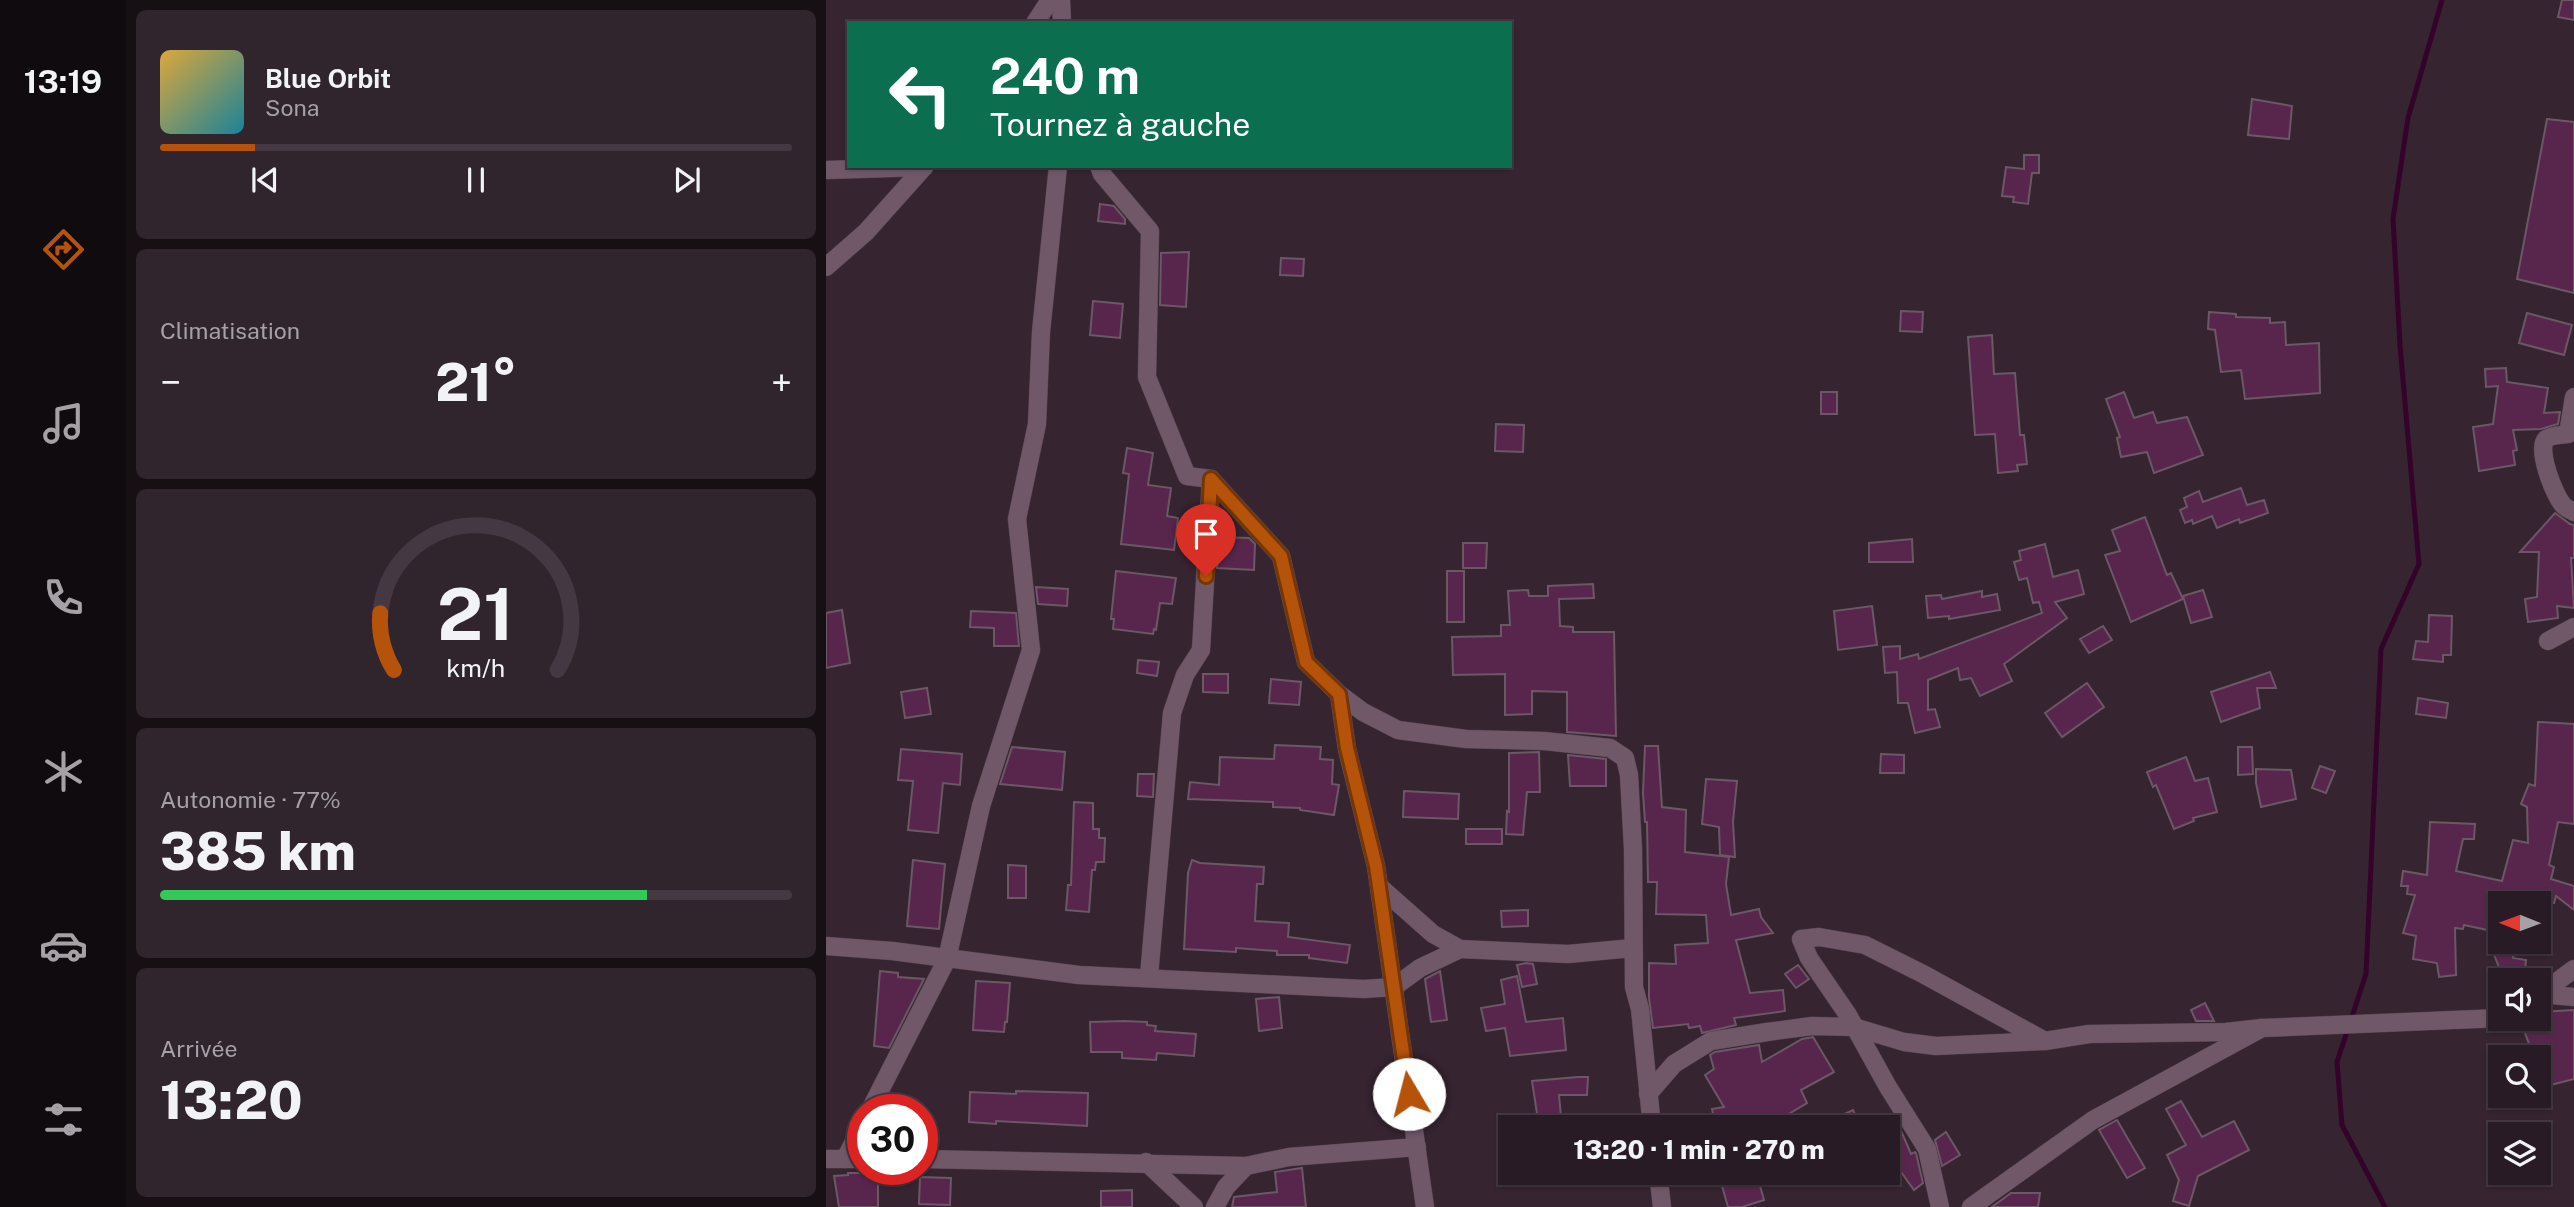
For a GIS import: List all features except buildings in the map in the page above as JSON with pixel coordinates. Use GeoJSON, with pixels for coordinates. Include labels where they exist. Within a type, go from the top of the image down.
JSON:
{"type":"FeatureCollection","features":[{"type":"Feature","properties":{"kind":"street"},"geometry":{"type":"LineString","coordinates":[[1036,21],[1050,0]]}},
{"type":"Feature","properties":{"kind":"street"},"geometry":{"type":"LineString","coordinates":[[1061,0],[1062,21]]}},
{"type":"Feature","properties":{"kind":"street"},"geometry":{"type":"LineString","coordinates":[[826,170],[892,168]]}},
{"type":"Feature","properties":{"kind":"street"},"geometry":{"type":"LineString","coordinates":[[826,267],[866,232],[924,168]]}},
{"type":"Feature","properties":{"kind":"street"},"geometry":{"type":"LineString","coordinates":[[878,1094],[947,959],[981,806],[1031,650],[1017,519],[1037,424],[1041,332],[1058,168]]}},
{"type":"Feature","properties":{"kind":"street"},"geometry":{"type":"LineString","coordinates":[[1100,168],[1102,174],[1150,231],[1147,377],[1187,475],[1211,479],[1281,556],[1306,662],[1339,694],[1363,712],[1398,730],[1466,739],[1544,741],[1610,748],[1625,758],[1629,775],[1633,849],[1634,987],[1640,1009],[1651,1115]]}},
{"type":"Feature","properties":{"kind":"street"},"geometry":{"type":"LineString","coordinates":[[2574,397],[2571,433],[2548,437],[2543,450],[2552,485],[2563,505],[2574,512]]}},
{"type":"Feature","properties":{"kind":"street"},"geometry":{"type":"LineString","coordinates":[[1149,976],[1172,713],[1185,676],[1201,650],[1211,479]]}},
{"type":"Feature","properties":{"kind":"street"},"geometry":{"type":"LineString","coordinates":[[2548,641],[2574,627]]}},
{"type":"Feature","properties":{"kind":"street"},"geometry":{"type":"LineString","coordinates":[[1339,694],[1347,748],[1380,887],[1424,1207]]}},
{"type":"Feature","properties":{"kind":"street"},"geometry":{"type":"LineString","coordinates":[[1380,887],[1433,934],[1460,949],[1568,954],[1633,948]]}},
{"type":"Feature","properties":{"kind":"street"},"geometry":{"type":"LineString","coordinates":[[1940,1207],[1927,1149],[1809,958],[1801,939],[1819,937],[1865,945],[1934,979],[2045,1041]]}},
{"type":"Feature","properties":{"kind":"street"},"geometry":{"type":"LineString","coordinates":[[826,946],[892,951],[1079,975],[1149,976],[1364,989],[1394,987],[1420,968],[1460,949]]}},
{"type":"Feature","properties":{"kind":"street"},"geometry":{"type":"LineString","coordinates":[[2551,987],[2574,969]]}},
{"type":"Feature","properties":{"kind":"street"},"geometry":{"type":"LineString","coordinates":[[2551,996],[2574,997]]}},
{"type":"Feature","properties":{"kind":"street"},"geometry":{"type":"LineString","coordinates":[[1648,1094],[1674,1063],[1711,1041],[1812,1026],[1854,1027],[1904,1042],[1936,1046],[2045,1041],[2089,1034],[2226,1032],[2488,1018]]}},
{"type":"Feature","properties":{"kind":"street"},"geometry":{"type":"LineString","coordinates":[[1971,1207],[2093,1119],[2262,1028]]}},
{"type":"Feature","properties":{"kind":"street"},"geometry":{"type":"LineString","coordinates":[[938,1159],[1246,1166],[1289,1157],[1417,1147]]}},
{"type":"Feature","properties":{"kind":"street"},"geometry":{"type":"LineString","coordinates":[[826,1159],[847,1159]]}},
{"type":"Feature","properties":{"kind":"street"},"geometry":{"type":"LineString","coordinates":[[1146,1163],[1194,1207]]}},
{"type":"Feature","properties":{"kind":"street"},"geometry":{"type":"LineString","coordinates":[[1215,1207],[1226,1187],[1246,1166]]}},
{"type":"Feature","properties":{"kind":"street"},"geometry":{"type":"LineString","coordinates":[[1659,1185],[1662,1207]]}},
{"type":"Feature","properties":{"kind":"waterway"},"geometry":{"type":"LineString","coordinates":[[2385,1207],[2342,1125],[2337,1062],[2366,974],[2381,649],[2419,564],[2400,345],[2393,219],[2408,118],[2442,0]]}},
{"type":"Feature","properties":{"kind":"route"},"geometry":{"type":"LineString","coordinates":[[1206,576],[1211,479],[1281,556],[1306,662],[1339,694],[1347,748],[1376,866],[1409,1094]]}}]}
